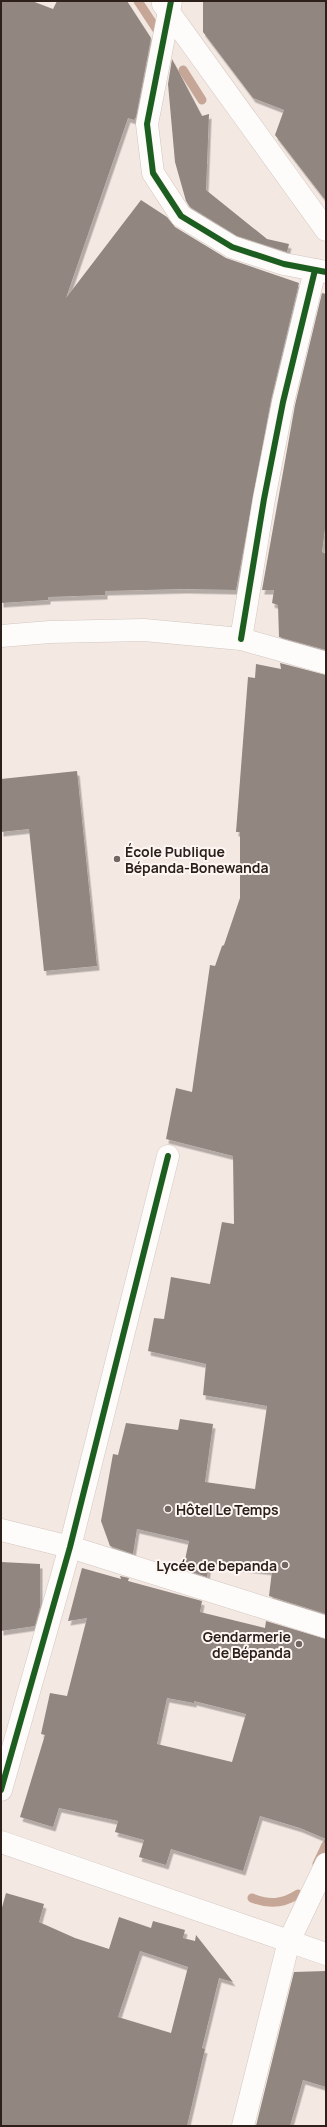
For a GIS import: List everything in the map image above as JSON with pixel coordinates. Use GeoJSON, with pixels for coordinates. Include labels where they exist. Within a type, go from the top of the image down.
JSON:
{"type":"FeatureCollection","features":[{"type":"Feature","properties":{"kind":"street"},"geometry":{"type":"LineString","coordinates":[[167,4],[326,230]]}},
{"type":"Feature","properties":{"kind":"street"},"geometry":{"type":"LineString","coordinates":[[167,4],[147,124],[153,172],[181,216],[232,248],[284,264],[321,271],[283,402],[264,499],[241,639]]}},
{"type":"Feature","properties":{"kind":"street"},"geometry":{"type":"LineString","coordinates":[[1,636],[50,632],[144,630],[241,639],[326,663]]}},
{"type":"Feature","properties":{"kind":"street"},"geometry":{"type":"LineString","coordinates":[[1,1790],[70,1547],[168,1156]]}},
{"type":"Feature","properties":{"kind":"street"},"geometry":{"type":"LineString","coordinates":[[1,1530],[70,1547],[326,1627]]}},
{"type":"Feature","properties":{"kind":"street"},"geometry":{"type":"LineString","coordinates":[[1,1842],[326,1954]]}},
{"type":"Feature","properties":{"kind":"street"},"geometry":{"type":"LineString","coordinates":[[243,2126],[289,1941],[326,1864]]}},
{"type":"Feature","properties":{"kind":"building"},"geometry":{"type":"Polygon","coordinates":[[[1,1],[32,1],[53,9],[57,1],[127,1],[151,38],[136,117],[134,120],[128,118],[66,298],[141,200],[167,217],[175,227],[226,258],[299,283],[271,400],[236,590],[184,589],[105,591],[105,595],[48,597],[48,600],[1,603],[1,1]]]}},
{"type":"Feature","properties":{"kind":"building"},"geometry":{"type":"Polygon","coordinates":[[[203,1],[326,1],[326,201],[275,135],[284,110],[253,98],[203,32],[203,1]]]}},
{"type":"Feature","properties":{"kind":"building"},"geometry":{"type":"Polygon","coordinates":[[[172,59],[202,116],[209,114],[206,190],[267,239],[289,244],[287,252],[237,236],[190,207],[186,201],[175,162],[168,84],[172,59]]]}},
{"type":"Feature","properties":{"kind":"building"},"geometry":{"type":"Polygon","coordinates":[[[322,293],[326,294],[326,521],[322,552],[326,554],[326,650],[279,637],[278,605],[272,603],[274,590],[262,590],[295,405],[322,293]]]}},
{"type":"Feature","properties":{"kind":"building"},"geometry":{"type":"Polygon","coordinates":[[[280,663],[326,675],[326,1614],[269,1596],[272,1571],[209,1564],[207,1577],[183,1569],[189,1541],[137,1529],[133,1554],[110,1546],[101,1521],[113,1454],[118,1455],[126,1423],[178,1430],[180,1419],[213,1424],[205,1482],[255,1489],[267,1406],[203,1395],[206,1364],[148,1351],[154,1318],[164,1319],[171,1277],[210,1284],[222,1222],[234,1224],[233,1156],[166,1139],[176,1088],[192,1092],[210,965],[215,966],[222,946],[224,945],[240,898],[240,832],[236,832],[248,677],[255,678],[256,664],[281,669],[280,663]]]}},
{"type":"Feature","properties":{"kind":"building"},"geometry":{"type":"Polygon","coordinates":[[[77,771],[97,966],[44,971],[29,829],[1,832],[1,779],[77,771]]]}},
{"type":"Feature","properties":{"kind":"building"},"geometry":{"type":"Polygon","coordinates":[[[1,1562],[40,1564],[40,1607],[35,1626],[1,1631],[1,1562]]]}},
{"type":"Feature","properties":{"kind":"building"},"geometry":{"type":"Polygon","coordinates":[[[82,1568],[121,1579],[120,1576],[129,1578],[128,1581],[202,1601],[200,1612],[265,1628],[266,1621],[326,1639],[326,1839],[300,1828],[260,1816],[243,1871],[171,1849],[166,1865],[139,1857],[144,1840],[115,1832],[118,1821],[59,1808],[53,1827],[20,1817],[45,1735],[41,1734],[50,1693],[67,1696],[87,1618],[68,1621],[82,1568]],[[167,1698],[157,1744],[232,1762],[246,1714],[194,1701],[194,1703],[167,1698]]]}},
{"type":"Feature","properties":{"kind":"building"},"geometry":{"type":"Polygon","coordinates":[[[6,1893],[44,1904],[39,1922],[75,1938],[109,1949],[119,1917],[151,1928],[153,1921],[185,1930],[183,1938],[195,1941],[196,1935],[233,1982],[219,1978],[202,2048],[205,2049],[187,2126],[1,2126],[1,1911],[6,1893]],[[140,1951],[118,2017],[171,2033],[188,1967],[140,1951]]]}},
{"type":"Feature","properties":{"kind":"building"},"geometry":{"type":"Polygon","coordinates":[[[326,1971],[326,2087],[303,2080],[290,2126],[256,2126],[294,1972],[326,1971]]]}},
{"type":"Feature","properties":{"kind":"waterway"},"geometry":{"type":"LineString","coordinates":[[138,1],[161,36]]}},
{"type":"Feature","properties":{"kind":"waterway"},"geometry":{"type":"LineString","coordinates":[[183,70],[202,100]]}},
{"type":"Feature","properties":{"kind":"waterway"},"geometry":{"type":"LineString","coordinates":[[317,1864],[326,1845]]}},
{"type":"Feature","properties":{"kind":"waterway"},"geometry":{"type":"LineString","coordinates":[[252,1898],[264,1902],[281,1902],[298,1894]]}},
{"type":"Feature","properties":{"kind":"cycle path"},"geometry":{"type":"LineString","coordinates":[[171,1],[147,124],[153,173],[181,216],[232,247],[284,264],[326,272]]}},
{"type":"Feature","properties":{"kind":"cycle path"},"geometry":{"type":"LineString","coordinates":[[241,639],[264,499],[283,402],[315,270]]}},
{"type":"Feature","properties":{"kind":"cycle path"},"geometry":{"type":"LineString","coordinates":[[1,1790],[70,1547],[168,1156]]}},
{"type":"Feature","properties":{"kind":"place","name":"École Publique Bépanda-Bonewanda"},"geometry":{"type":"Point","coordinates":[117,859]}},
{"type":"Feature","properties":{"kind":"place","name":"Hôtel Le Temps"},"geometry":{"type":"Point","coordinates":[168,1509]}},
{"type":"Feature","properties":{"kind":"place","name":"Lycée de bepanda"},"geometry":{"type":"Point","coordinates":[285,1565]}},
{"type":"Feature","properties":{"kind":"place","name":"Gendarmerie de Bépanda"},"geometry":{"type":"Point","coordinates":[299,1644]}}]}
